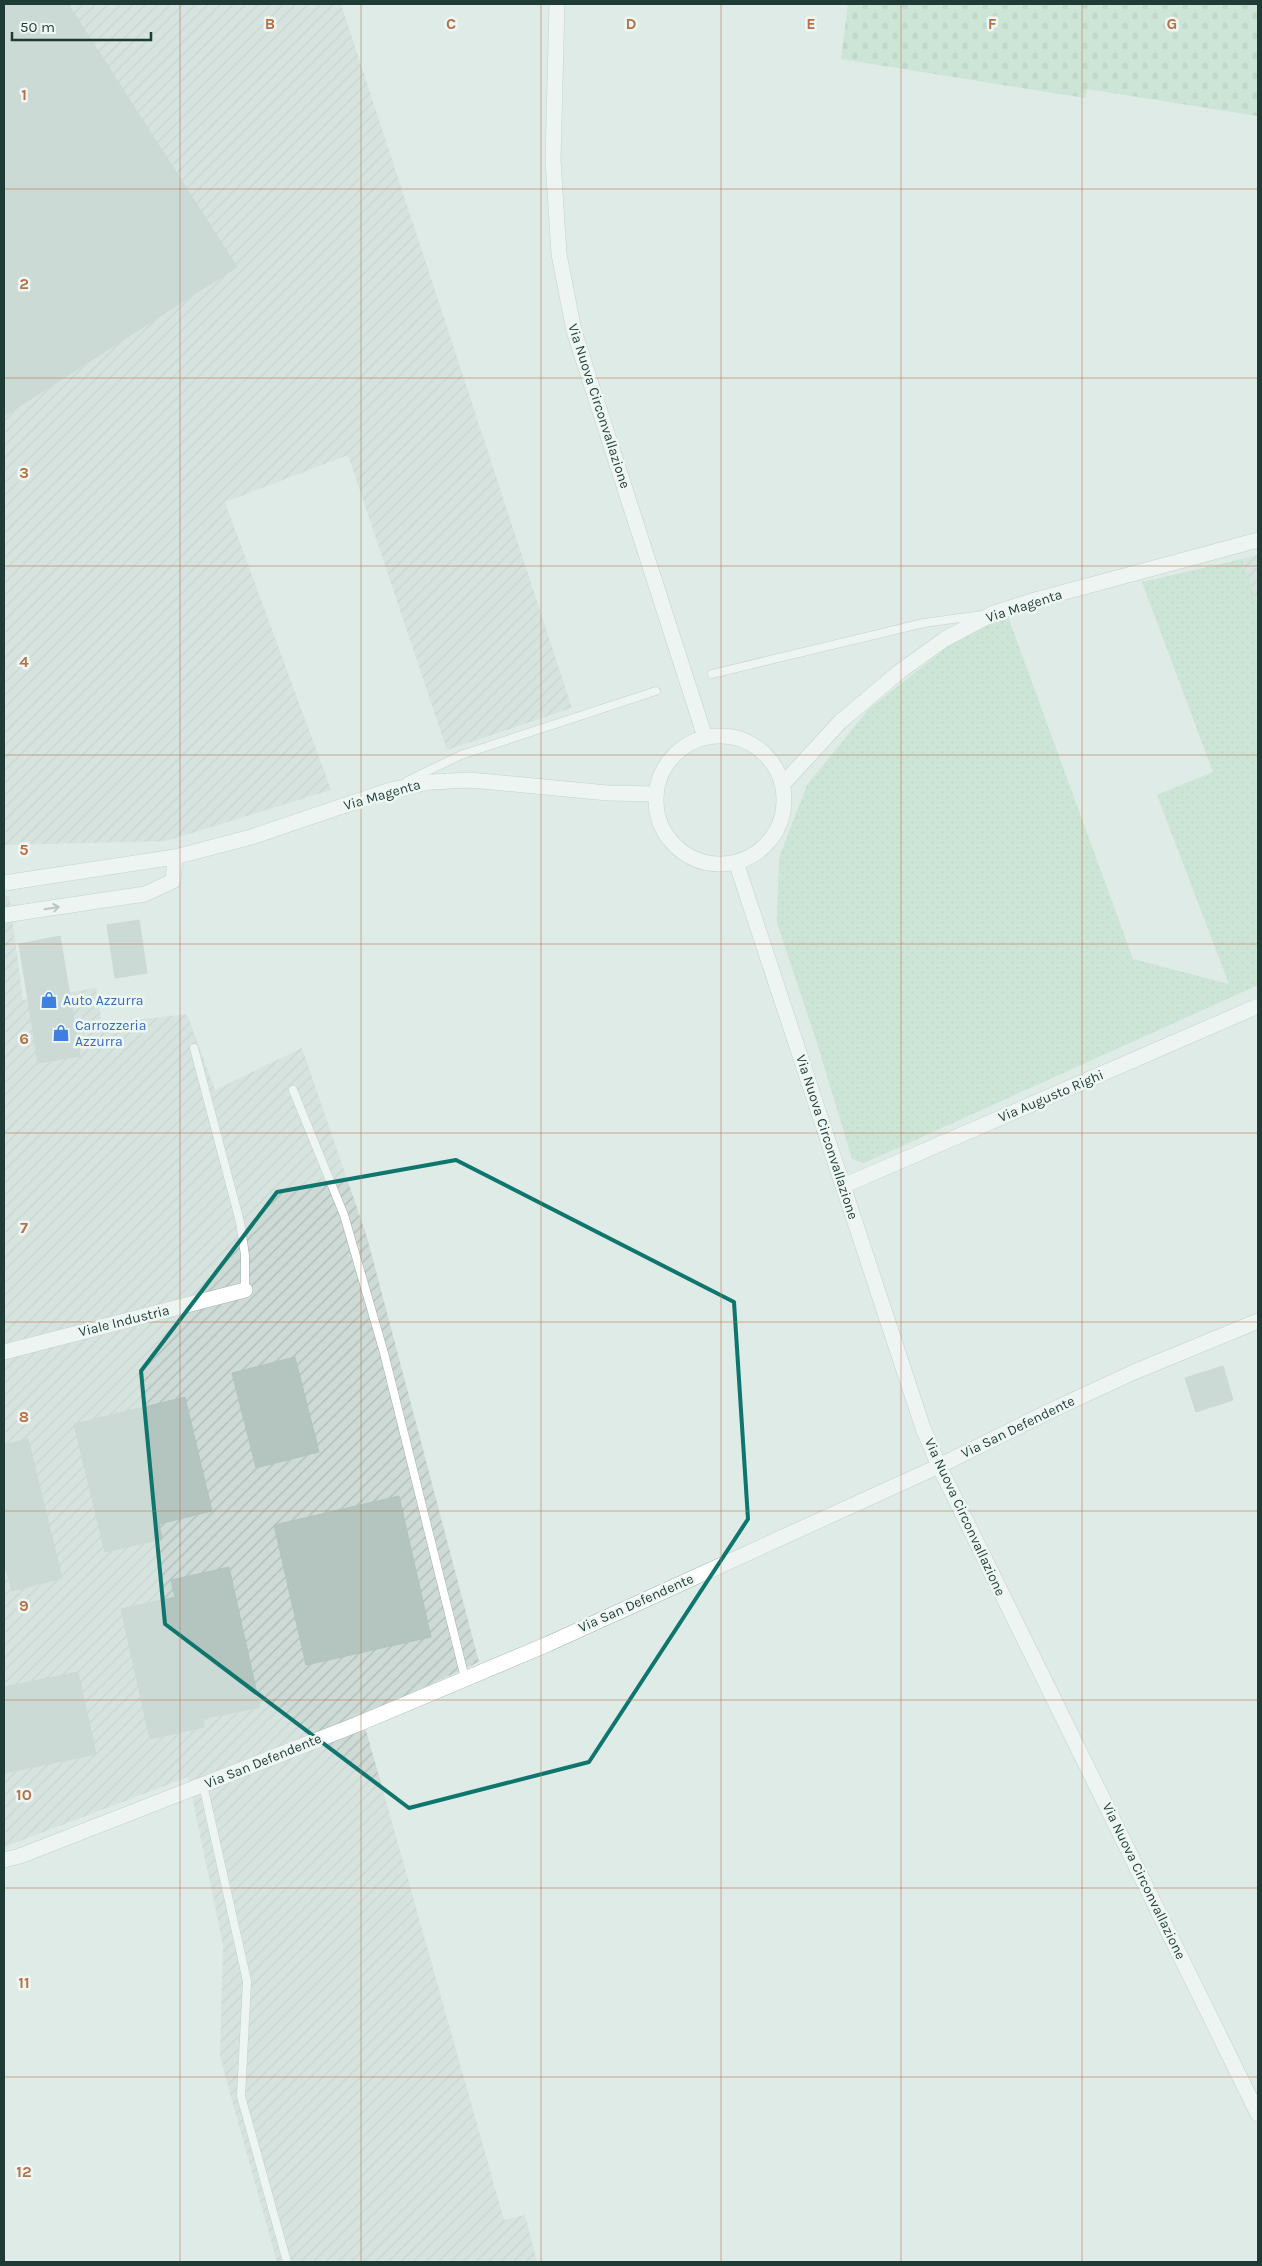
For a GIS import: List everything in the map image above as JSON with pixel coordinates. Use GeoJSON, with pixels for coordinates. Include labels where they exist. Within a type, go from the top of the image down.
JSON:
{"type":"FeatureCollection","features":[{"type":"Feature","properties":{"kind":"street","name":"Via Nuova Circonvallazione"},"geometry":{"type":"LineString","coordinates":[[557,4],[553,160],[559,254],[574,331],[705,737]]}},
{"type":"Feature","properties":{"kind":"street","name":"Via Magenta"},"geometry":{"type":"LineString","coordinates":[[783,784],[840,722],[899,672],[945,639],[994,613],[1035,600],[1258,540]]}},
{"type":"Feature","properties":{"kind":"street"},"geometry":{"type":"LineString","coordinates":[[725,735],[745,740],[776,765],[783,784],[785,804],[780,824],[770,841],[755,854],[736,862],[716,864],[696,860],[678,849],[665,834],[657,814],[656,794],[661,774],[671,757],[686,745],[705,737],[725,735]]}},
{"type":"Feature","properties":{"kind":"street","name":"Via Magenta"},"geometry":{"type":"LineString","coordinates":[[4,883],[175,857],[234,842],[390,790],[431,782],[470,780],[608,793],[656,794]]}},
{"type":"Feature","properties":{"kind":"street"},"geometry":{"type":"LineString","coordinates":[[4,916],[145,894],[173,881],[175,857]]}},
{"type":"Feature","properties":{"kind":"street","name":"Via Nuova Circonvallazione"},"geometry":{"type":"LineString","coordinates":[[736,862],[920,1418],[939,1466],[1258,2114]]}},
{"type":"Feature","properties":{"kind":"street","name":"Via Augusto Righi"},"geometry":{"type":"LineString","coordinates":[[843,1186],[1258,1006]]}},
{"type":"Feature","properties":{"kind":"street","name":"Viale Industria"},"geometry":{"type":"LineString","coordinates":[[4,1352],[245,1290]]}},
{"type":"Feature","properties":{"kind":"street","name":"Via San Defendente"},"geometry":{"type":"LineString","coordinates":[[4,1860],[20,1856],[202,1785],[548,1644],[939,1466],[1134,1372],[1258,1321]]}},
{"type":"Feature","properties":{"kind":"lane"},"geometry":{"type":"LineString","coordinates":[[712,674],[924,623],[994,613]]}},
{"type":"Feature","properties":{"kind":"lane"},"geometry":{"type":"LineString","coordinates":[[390,790],[461,755],[656,691]]}},
{"type":"Feature","properties":{"kind":"lane"},"geometry":{"type":"LineString","coordinates":[[194,1048],[240,1222],[245,1255],[245,1290]]}},
{"type":"Feature","properties":{"kind":"lane"},"geometry":{"type":"LineString","coordinates":[[293,1090],[344,1215],[384,1353],[465,1678]]}},
{"type":"Feature","properties":{"kind":"lane"},"geometry":{"type":"LineString","coordinates":[[202,1785],[248,1981],[241,2096],[287,2262]]}},
{"type":"Feature","properties":{"kind":"highlighted area"},"geometry":{"type":"Polygon","coordinates":[[[456,1160],[734,1302],[748,1519],[589,1762],[409,1808],[165,1624],[141,1371],[277,1192],[456,1160]]]}},
{"type":"Feature","properties":{"kind":"shaded area"},"geometry":{"type":"Polygon","coordinates":[[[4,4],[341,4],[572,708],[447,750],[348,455],[225,502],[331,790],[166,841],[4,845],[4,4]]]}},
{"type":"Feature","properties":{"kind":"shaded area"},"geometry":{"type":"Polygon","coordinates":[[[1258,555],[1258,605],[1242,559],[1258,555]]]}},
{"type":"Feature","properties":{"kind":"shaded area"},"geometry":{"type":"Polygon","coordinates":[[[4,896],[9,896],[23,1000],[96,988],[102,1024],[187,1014],[215,1090],[302,1048],[367,1237],[479,1662],[362,1716],[504,2220],[525,2215],[537,2262],[277,2262],[220,2057],[223,1945],[188,1777],[4,1847],[4,896]]]}},
{"type":"Feature","properties":{"kind":"green space"},"geometry":{"type":"Polygon","coordinates":[[[848,4],[1258,4],[1258,116],[1087,89],[1085,98],[841,59],[848,4]]]}},
{"type":"Feature","properties":{"kind":"green space"},"geometry":{"type":"Polygon","coordinates":[[[1242,559],[1258,605],[1258,985],[864,1163],[852,1159],[818,1046],[777,923],[779,858],[807,785],[869,709],[959,638],[1007,614],[1133,959],[1229,984],[1157,795],[1213,772],[1142,582],[1242,559]]]}},
{"type":"Feature","properties":{"kind":"building"},"geometry":{"type":"Polygon","coordinates":[[[4,4],[68,4],[237,267],[4,416],[4,4]]]}},
{"type":"Feature","properties":{"kind":"building"},"geometry":{"type":"Polygon","coordinates":[[[139,920],[147,973],[115,978],[107,925],[139,920]]]}},
{"type":"Feature","properties":{"kind":"building","name":"Auto Azzurra"},"geometry":{"type":"Polygon","coordinates":[[[60,936],[80,1056],[38,1063],[19,944],[60,936]]]}},
{"type":"Feature","properties":{"kind":"building"},"geometry":{"type":"Polygon","coordinates":[[[295,1357],[319,1452],[256,1468],[232,1373],[295,1357]]]}},
{"type":"Feature","properties":{"kind":"building"},"geometry":{"type":"Polygon","coordinates":[[[1223,1366],[1233,1400],[1196,1412],[1185,1378],[1223,1366]]]}},
{"type":"Feature","properties":{"kind":"building"},"geometry":{"type":"Polygon","coordinates":[[[185,1397],[212,1511],[159,1524],[162,1539],[105,1552],[74,1424],[185,1397]]]}},
{"type":"Feature","properties":{"kind":"building"},"geometry":{"type":"Polygon","coordinates":[[[28,1439],[62,1578],[12,1591],[4,1560],[4,1445],[28,1439]]]}},
{"type":"Feature","properties":{"kind":"building"},"geometry":{"type":"Polygon","coordinates":[[[399,1496],[431,1637],[306,1665],[274,1525],[399,1496]]]}},
{"type":"Feature","properties":{"kind":"building"},"geometry":{"type":"Polygon","coordinates":[[[229,1567],[260,1707],[202,1719],[204,1727],[150,1739],[121,1609],[175,1597],[171,1580],[229,1567]]]}},
{"type":"Feature","properties":{"kind":"building"},"geometry":{"type":"Polygon","coordinates":[[[78,1672],[96,1754],[4,1773],[4,1687],[78,1672]]]}},
{"type":"Feature","properties":{"kind":"place","name":"Auto Azzurra"},"geometry":{"type":"Point","coordinates":[49,1000]}},
{"type":"Feature","properties":{"kind":"place","name":"Carrozzeria Azzurra"},"geometry":{"type":"Point","coordinates":[61,1033]}}]}
